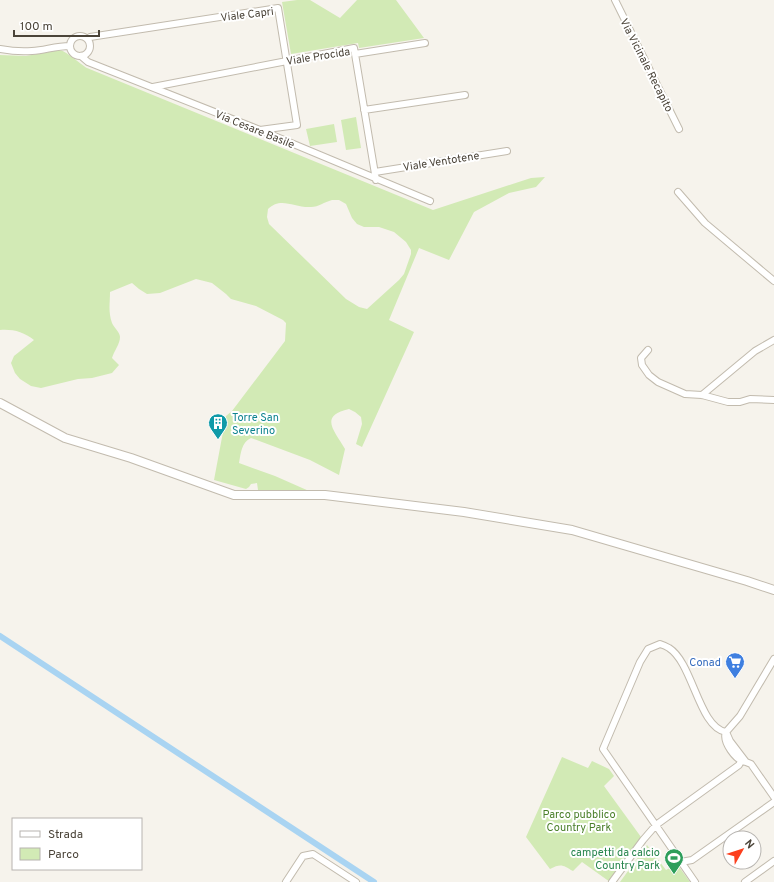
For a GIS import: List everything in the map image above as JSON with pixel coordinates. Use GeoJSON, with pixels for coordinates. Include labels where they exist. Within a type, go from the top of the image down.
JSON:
{"type":"FeatureCollection","features":[{"type":"Feature","properties":{"kind":"street","name":"Via Vicinale Recapito"},"geometry":{"type":"LineString","coordinates":[[615,0],[679,129]]}},
{"type":"Feature","properties":{"kind":"street","name":"Viale Capri"},"geometry":{"type":"LineString","coordinates":[[88,39],[90,37],[278,8],[297,125],[260,130]]}},
{"type":"Feature","properties":{"kind":"street"},"geometry":{"type":"LineString","coordinates":[[77,36],[83,36],[88,39],[90,45],[87,53],[78,56],[72,52],[70,46],[72,40],[77,36]]}},
{"type":"Feature","properties":{"kind":"street"},"geometry":{"type":"LineString","coordinates":[[355,54],[425,43]]}},
{"type":"Feature","properties":{"kind":"street"},"geometry":{"type":"LineString","coordinates":[[0,49],[9,51],[33,51],[58,46],[70,46]]}},
{"type":"Feature","properties":{"kind":"street","name":"Viale Procida"},"geometry":{"type":"LineString","coordinates":[[152,87],[354,48],[376,180]]}},
{"type":"Feature","properties":{"kind":"street","name":"Via Cesare Basile"},"geometry":{"type":"LineString","coordinates":[[81,56],[88,62],[260,130],[376,180],[430,201]]}},
{"type":"Feature","properties":{"kind":"street"},"geometry":{"type":"LineString","coordinates":[[364,110],[465,95]]}},
{"type":"Feature","properties":{"kind":"street","name":"Viale Ventotene"},"geometry":{"type":"LineString","coordinates":[[375,172],[507,151]]}},
{"type":"Feature","properties":{"kind":"street"},"geometry":{"type":"LineString","coordinates":[[678,192],[705,223],[774,281]]}},
{"type":"Feature","properties":{"kind":"street"},"geometry":{"type":"LineString","coordinates":[[702,394],[755,351],[774,340]]}},
{"type":"Feature","properties":{"kind":"street"},"geometry":{"type":"LineString","coordinates":[[648,350],[641,358],[642,365],[649,375],[658,382],[685,394],[702,394],[728,402],[740,402],[750,399],[774,400]]}},
{"type":"Feature","properties":{"kind":"street"},"geometry":{"type":"LineString","coordinates":[[0,403],[65,438],[131,458],[234,495],[325,495],[464,512],[572,530],[774,590]]}},
{"type":"Feature","properties":{"kind":"street"},"geometry":{"type":"LineString","coordinates":[[695,882],[603,750],[640,662],[648,649],[660,644],[669,648],[678,656],[704,711],[716,728],[720,731],[726,732]]}},
{"type":"Feature","properties":{"kind":"street"},"geometry":{"type":"LineString","coordinates":[[726,732],[740,716],[774,660]]}},
{"type":"Feature","properties":{"kind":"street"},"geometry":{"type":"LineString","coordinates":[[726,732],[730,741],[744,762],[751,764],[774,796]]}},
{"type":"Feature","properties":{"kind":"street"},"geometry":{"type":"LineString","coordinates":[[612,882],[656,825],[744,762]]}},
{"type":"Feature","properties":{"kind":"street"},"geometry":{"type":"LineString","coordinates":[[681,862],[692,860],[774,802]]}},
{"type":"Feature","properties":{"kind":"street"},"geometry":{"type":"LineString","coordinates":[[286,882],[302,856],[313,854],[356,882]]}},
{"type":"Feature","properties":{"kind":"street"},"geometry":{"type":"LineString","coordinates":[[745,882],[774,861]]}},
{"type":"Feature","properties":{"kind":"green space"},"geometry":{"type":"Polygon","coordinates":[[[310,0],[340,18],[357,0],[396,0],[424,38],[359,48],[358,43],[291,54],[282,2],[310,0]]]}},
{"type":"Feature","properties":{"kind":"green space"},"geometry":{"type":"Polygon","coordinates":[[[59,50],[62,51],[87,68],[433,210],[531,178],[545,177],[536,187],[509,193],[474,212],[449,260],[419,248],[389,320],[414,332],[362,447],[356,444],[362,424],[361,417],[349,409],[340,412],[331,420],[334,430],[345,449],[339,475],[310,460],[251,438],[243,445],[239,463],[275,476],[309,491],[258,490],[257,483],[251,484],[246,489],[214,480],[226,416],[232,411],[285,341],[286,323],[256,306],[231,299],[212,283],[196,279],[160,293],[147,294],[132,283],[110,292],[110,315],[113,325],[120,337],[112,358],[119,365],[112,373],[41,388],[31,386],[20,379],[15,373],[11,363],[14,356],[34,340],[18,332],[0,330],[0,55],[26,56],[59,50]],[[332,200],[311,207],[278,203],[268,209],[267,217],[269,224],[346,299],[359,307],[367,309],[404,274],[411,250],[406,242],[394,232],[379,227],[364,227],[357,224],[352,218],[346,204],[339,200],[332,200]]]}},
{"type":"Feature","properties":{"kind":"green space"},"geometry":{"type":"Polygon","coordinates":[[[356,117],[361,148],[346,150],[341,120],[356,117]]]}},
{"type":"Feature","properties":{"kind":"green space"},"geometry":{"type":"Polygon","coordinates":[[[334,124],[337,142],[310,146],[306,129],[334,124]]]}},
{"type":"Feature","properties":{"kind":"green space","name":"Parco pubblico Country Park"},"geometry":{"type":"Polygon","coordinates":[[[562,757],[588,768],[592,761],[609,769],[614,776],[604,786],[641,837],[610,882],[582,862],[573,871],[562,866],[557,866],[550,869],[526,837],[562,757]]]}},
{"type":"Feature","properties":{"kind":"green space","name":"Parco pubblico Country Park"},"geometry":{"type":"Polygon","coordinates":[[[647,845],[666,870],[677,864],[690,882],[620,882],[647,845]]]}},
{"type":"Feature","properties":{"kind":"waterway"},"geometry":{"type":"LineString","coordinates":[[0,636],[374,882]]}},
{"type":"Feature","properties":{"kind":"place","name":"Torre San Severino"},"geometry":{"type":"Point","coordinates":[218,440]}},
{"type":"Feature","properties":{"kind":"place","name":"Conad"},"geometry":{"type":"Point","coordinates":[735,679]}},
{"type":"Feature","properties":{"kind":"place","name":"campetti da calcio Country Park"},"geometry":{"type":"Point","coordinates":[674,875]}}]}
